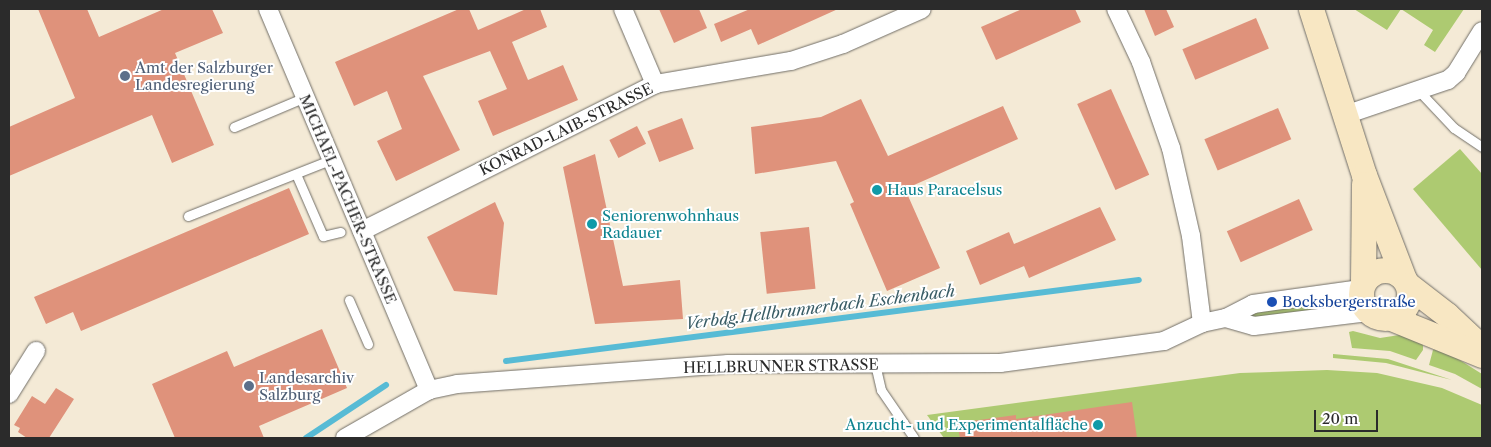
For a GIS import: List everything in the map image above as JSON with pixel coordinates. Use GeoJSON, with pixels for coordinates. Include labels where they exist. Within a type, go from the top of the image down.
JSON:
{"type":"FeatureCollection","features":[{"type":"Feature","properties":{"kind":"street","name":"MICHAEL-PACHER-STRASSE"},"geometry":{"type":"LineString","coordinates":[[268,9],[330,160],[429,390]]}},
{"type":"Feature","properties":{"kind":"street"},"geometry":{"type":"LineString","coordinates":[[623,9],[655,84]]}},
{"type":"Feature","properties":{"kind":"street","name":"KONRAD-LAIB-STRASSE"},"geometry":{"type":"LineString","coordinates":[[362,231],[655,84],[792,61],[843,44],[922,9]]}},
{"type":"Feature","properties":{"kind":"street"},"geometry":{"type":"LineString","coordinates":[[1116,9],[1141,62],[1171,148],[1191,236],[1202,323]]}},
{"type":"Feature","properties":{"kind":"street"},"geometry":{"type":"LineString","coordinates":[[1311,9],[1364,175],[1406,282],[1408,302],[1405,309],[1371,300]]}},
{"type":"Feature","properties":{"kind":"street"},"geometry":{"type":"LineString","coordinates":[[1345,114],[1419,91],[1456,73],[1482,31]]}},
{"type":"Feature","properties":{"kind":"street"},"geometry":{"type":"LineString","coordinates":[[1364,175],[1371,300]]}},
{"type":"Feature","properties":{"kind":"street"},"geometry":{"type":"LineString","coordinates":[[1371,300],[1375,272],[1382,270],[1398,273],[1482,348]]}},
{"type":"Feature","properties":{"kind":"street"},"geometry":{"type":"LineString","coordinates":[[1371,300],[1482,356]]}},
{"type":"Feature","properties":{"kind":"street","name":"HELLBRUNNER STRASSE"},"geometry":{"type":"LineString","coordinates":[[1226,318],[1254,326],[1371,300]]}},
{"type":"Feature","properties":{"kind":"street","name":"HELLBRUNNER STRASSE"},"geometry":{"type":"LineString","coordinates":[[344,438],[429,390],[457,384],[728,364],[1000,363],[1164,341],[1202,323],[1226,318],[1253,304],[1371,300]]}},
{"type":"Feature","properties":{"kind":"street"},"geometry":{"type":"LineString","coordinates":[[9,394],[36,351]]}},
{"type":"Feature","properties":{"kind":"lane"},"geometry":{"type":"LineString","coordinates":[[1419,91],[1454,128],[1482,147]]}},
{"type":"Feature","properties":{"kind":"lane"},"geometry":{"type":"LineString","coordinates":[[234,127],[305,97]]}},
{"type":"Feature","properties":{"kind":"lane"},"geometry":{"type":"LineString","coordinates":[[188,216],[330,160]]}},
{"type":"Feature","properties":{"kind":"lane"},"geometry":{"type":"LineString","coordinates":[[296,174],[323,236],[341,232]]}},
{"type":"Feature","properties":{"kind":"lane"},"geometry":{"type":"LineString","coordinates":[[349,300],[368,344]]}},
{"type":"Feature","properties":{"kind":"lane"},"geometry":{"type":"LineString","coordinates":[[875,364],[881,390],[914,438]]}},
{"type":"Feature","properties":{"kind":"green space"},"geometry":{"type":"Polygon","coordinates":[[[1354,9],[1401,9],[1387,30],[1354,9]]]}},
{"type":"Feature","properties":{"kind":"green space"},"geometry":{"type":"Polygon","coordinates":[[[1401,9],[1464,9],[1435,52],[1424,45],[1433,30],[1401,9]]]}},
{"type":"Feature","properties":{"kind":"green space"},"geometry":{"type":"Polygon","coordinates":[[[1460,149],[1482,174],[1482,270],[1413,189],[1460,149]]]}},
{"type":"Feature","properties":{"kind":"green space"},"geometry":{"type":"Polygon","coordinates":[[[1311,305],[1311,312],[1250,318],[1246,313],[1311,305]]]}},
{"type":"Feature","properties":{"kind":"green space"},"geometry":{"type":"Polygon","coordinates":[[[1353,331],[1380,338],[1406,334],[1423,341],[1423,350],[1416,360],[1390,351],[1352,348],[1349,332],[1353,331]]]}},
{"type":"Feature","properties":{"kind":"green space"},"geometry":{"type":"Polygon","coordinates":[[[1439,347],[1482,374],[1482,389],[1455,374],[1429,365],[1433,350],[1439,347]]]}},
{"type":"Feature","properties":{"kind":"green space"},"geometry":{"type":"Polygon","coordinates":[[[1333,354],[1388,359],[1452,380],[1386,363],[1333,358],[1333,354]]]}},
{"type":"Feature","properties":{"kind":"green space"},"geometry":{"type":"Polygon","coordinates":[[[1327,370],[1377,373],[1442,388],[1482,405],[1482,438],[944,438],[927,415],[1240,373],[1327,370]]]}},
{"type":"Feature","properties":{"kind":"building","name":"Amt der Salzburger Landesregierung"},"geometry":{"type":"Polygon","coordinates":[[[38,9],[87,9],[99,37],[164,9],[212,9],[223,33],[175,53],[214,145],[172,163],[152,115],[9,176],[9,127],[75,98],[38,9]]]}},
{"type":"Feature","properties":{"kind":"building"},"geometry":{"type":"Polygon","coordinates":[[[459,9],[469,9],[478,30],[526,9],[540,9],[547,27],[512,42],[528,80],[563,65],[578,100],[493,136],[478,101],[507,89],[490,51],[423,76],[460,150],[396,181],[377,141],[402,129],[387,91],[354,106],[335,62],[459,9]]]}},
{"type":"Feature","properties":{"kind":"building"},"geometry":{"type":"Polygon","coordinates":[[[659,9],[699,9],[707,28],[674,43],[659,9]]]}},
{"type":"Feature","properties":{"kind":"building"},"geometry":{"type":"Polygon","coordinates":[[[750,9],[838,9],[758,45],[751,29],[721,42],[714,24],[750,9]]]}},
{"type":"Feature","properties":{"kind":"building"},"geometry":{"type":"Polygon","coordinates":[[[1022,9],[1075,9],[1081,22],[996,60],[981,27],[1022,9]]]}},
{"type":"Feature","properties":{"kind":"building"},"geometry":{"type":"Polygon","coordinates":[[[1144,9],[1166,9],[1174,27],[1155,36],[1144,9]]]}},
{"type":"Feature","properties":{"kind":"building"},"geometry":{"type":"Polygon","coordinates":[[[1256,18],[1269,48],[1195,80],[1182,49],[1256,18]]]}},
{"type":"Feature","properties":{"kind":"building"},"geometry":{"type":"Polygon","coordinates":[[[1111,89],[1149,175],[1115,190],[1077,104],[1111,89]]]}},
{"type":"Feature","properties":{"kind":"building","name":"Haus Paracelsus"},"geometry":{"type":"Polygon","coordinates":[[[861,99],[888,156],[1003,106],[1018,139],[905,189],[940,268],[887,291],[850,204],[854,202],[836,161],[755,174],[751,127],[821,117],[861,99]]]}},
{"type":"Feature","properties":{"kind":"building"},"geometry":{"type":"Polygon","coordinates":[[[1278,108],[1291,139],[1218,171],[1204,139],[1278,108]]]}},
{"type":"Feature","properties":{"kind":"building"},"geometry":{"type":"Polygon","coordinates":[[[682,118],[694,149],[659,162],[647,131],[682,118]]]}},
{"type":"Feature","properties":{"kind":"building"},"geometry":{"type":"Polygon","coordinates":[[[637,126],[646,144],[618,158],[609,140],[637,126]]]}},
{"type":"Feature","properties":{"kind":"building","name":"Seniorenwohnhaus Radauer"},"geometry":{"type":"Polygon","coordinates":[[[595,154],[623,286],[680,280],[683,319],[595,324],[563,167],[595,154]]]}},
{"type":"Feature","properties":{"kind":"building"},"geometry":{"type":"Polygon","coordinates":[[[289,188],[309,234],[81,331],[73,312],[46,324],[34,297],[289,188]]]}},
{"type":"Feature","properties":{"kind":"building"},"geometry":{"type":"Polygon","coordinates":[[[1299,199],[1313,230],[1241,262],[1227,231],[1299,199]]]}},
{"type":"Feature","properties":{"kind":"building"},"geometry":{"type":"Polygon","coordinates":[[[495,202],[504,223],[497,295],[454,291],[427,237],[495,202]]]}},
{"type":"Feature","properties":{"kind":"building"},"geometry":{"type":"Polygon","coordinates":[[[1100,207],[1116,240],[1029,278],[1024,266],[980,285],[966,251],[1009,232],[1014,244],[1100,207]]]}},
{"type":"Feature","properties":{"kind":"building"},"geometry":{"type":"Polygon","coordinates":[[[809,227],[815,289],[767,294],[760,232],[809,227]]]}},
{"type":"Feature","properties":{"kind":"building","name":"Landesarchiv Salzburg"},"geometry":{"type":"Polygon","coordinates":[[[322,329],[347,388],[259,426],[264,438],[175,438],[152,384],[227,351],[234,367],[322,329]]]}},
{"type":"Feature","properties":{"kind":"building"},"geometry":{"type":"Polygon","coordinates":[[[56,388],[74,399],[49,438],[27,438],[18,432],[20,428],[14,425],[32,396],[45,404],[56,388]]]}},
{"type":"Feature","properties":{"kind":"building"},"geometry":{"type":"Polygon","coordinates":[[[1132,402],[1137,438],[960,438],[957,423],[1016,415],[1016,419],[1132,402]]]}},
{"type":"Feature","properties":{"kind":"waterway","name":"Verbdg.Hellbrunnerbach Eschenbach"},"geometry":{"type":"LineString","coordinates":[[506,361],[1139,280]]}},
{"type":"Feature","properties":{"kind":"waterway","name":"Verbdg.Hellbrunnerbach Eschenbach"},"geometry":{"type":"LineString","coordinates":[[306,438],[386,385]]}},
{"type":"Feature","properties":{"kind":"place","name":"Amt der Salzburger Landesregierung"},"geometry":{"type":"Point","coordinates":[125,76]}},
{"type":"Feature","properties":{"kind":"place","name":"Haus Paracelsus"},"geometry":{"type":"Point","coordinates":[877,190]}},
{"type":"Feature","properties":{"kind":"place","name":"Seniorenwohnhaus Radauer"},"geometry":{"type":"Point","coordinates":[592,224]}},
{"type":"Feature","properties":{"kind":"place","name":"Bocksbergerstraße"},"geometry":{"type":"Point","coordinates":[1272,302]}},
{"type":"Feature","properties":{"kind":"place","name":"Landesarchiv Salzburg"},"geometry":{"type":"Point","coordinates":[249,386]}},
{"type":"Feature","properties":{"kind":"place","name":"Anzucht- und Experimentalfläche"},"geometry":{"type":"Point","coordinates":[1098,425]}}]}
